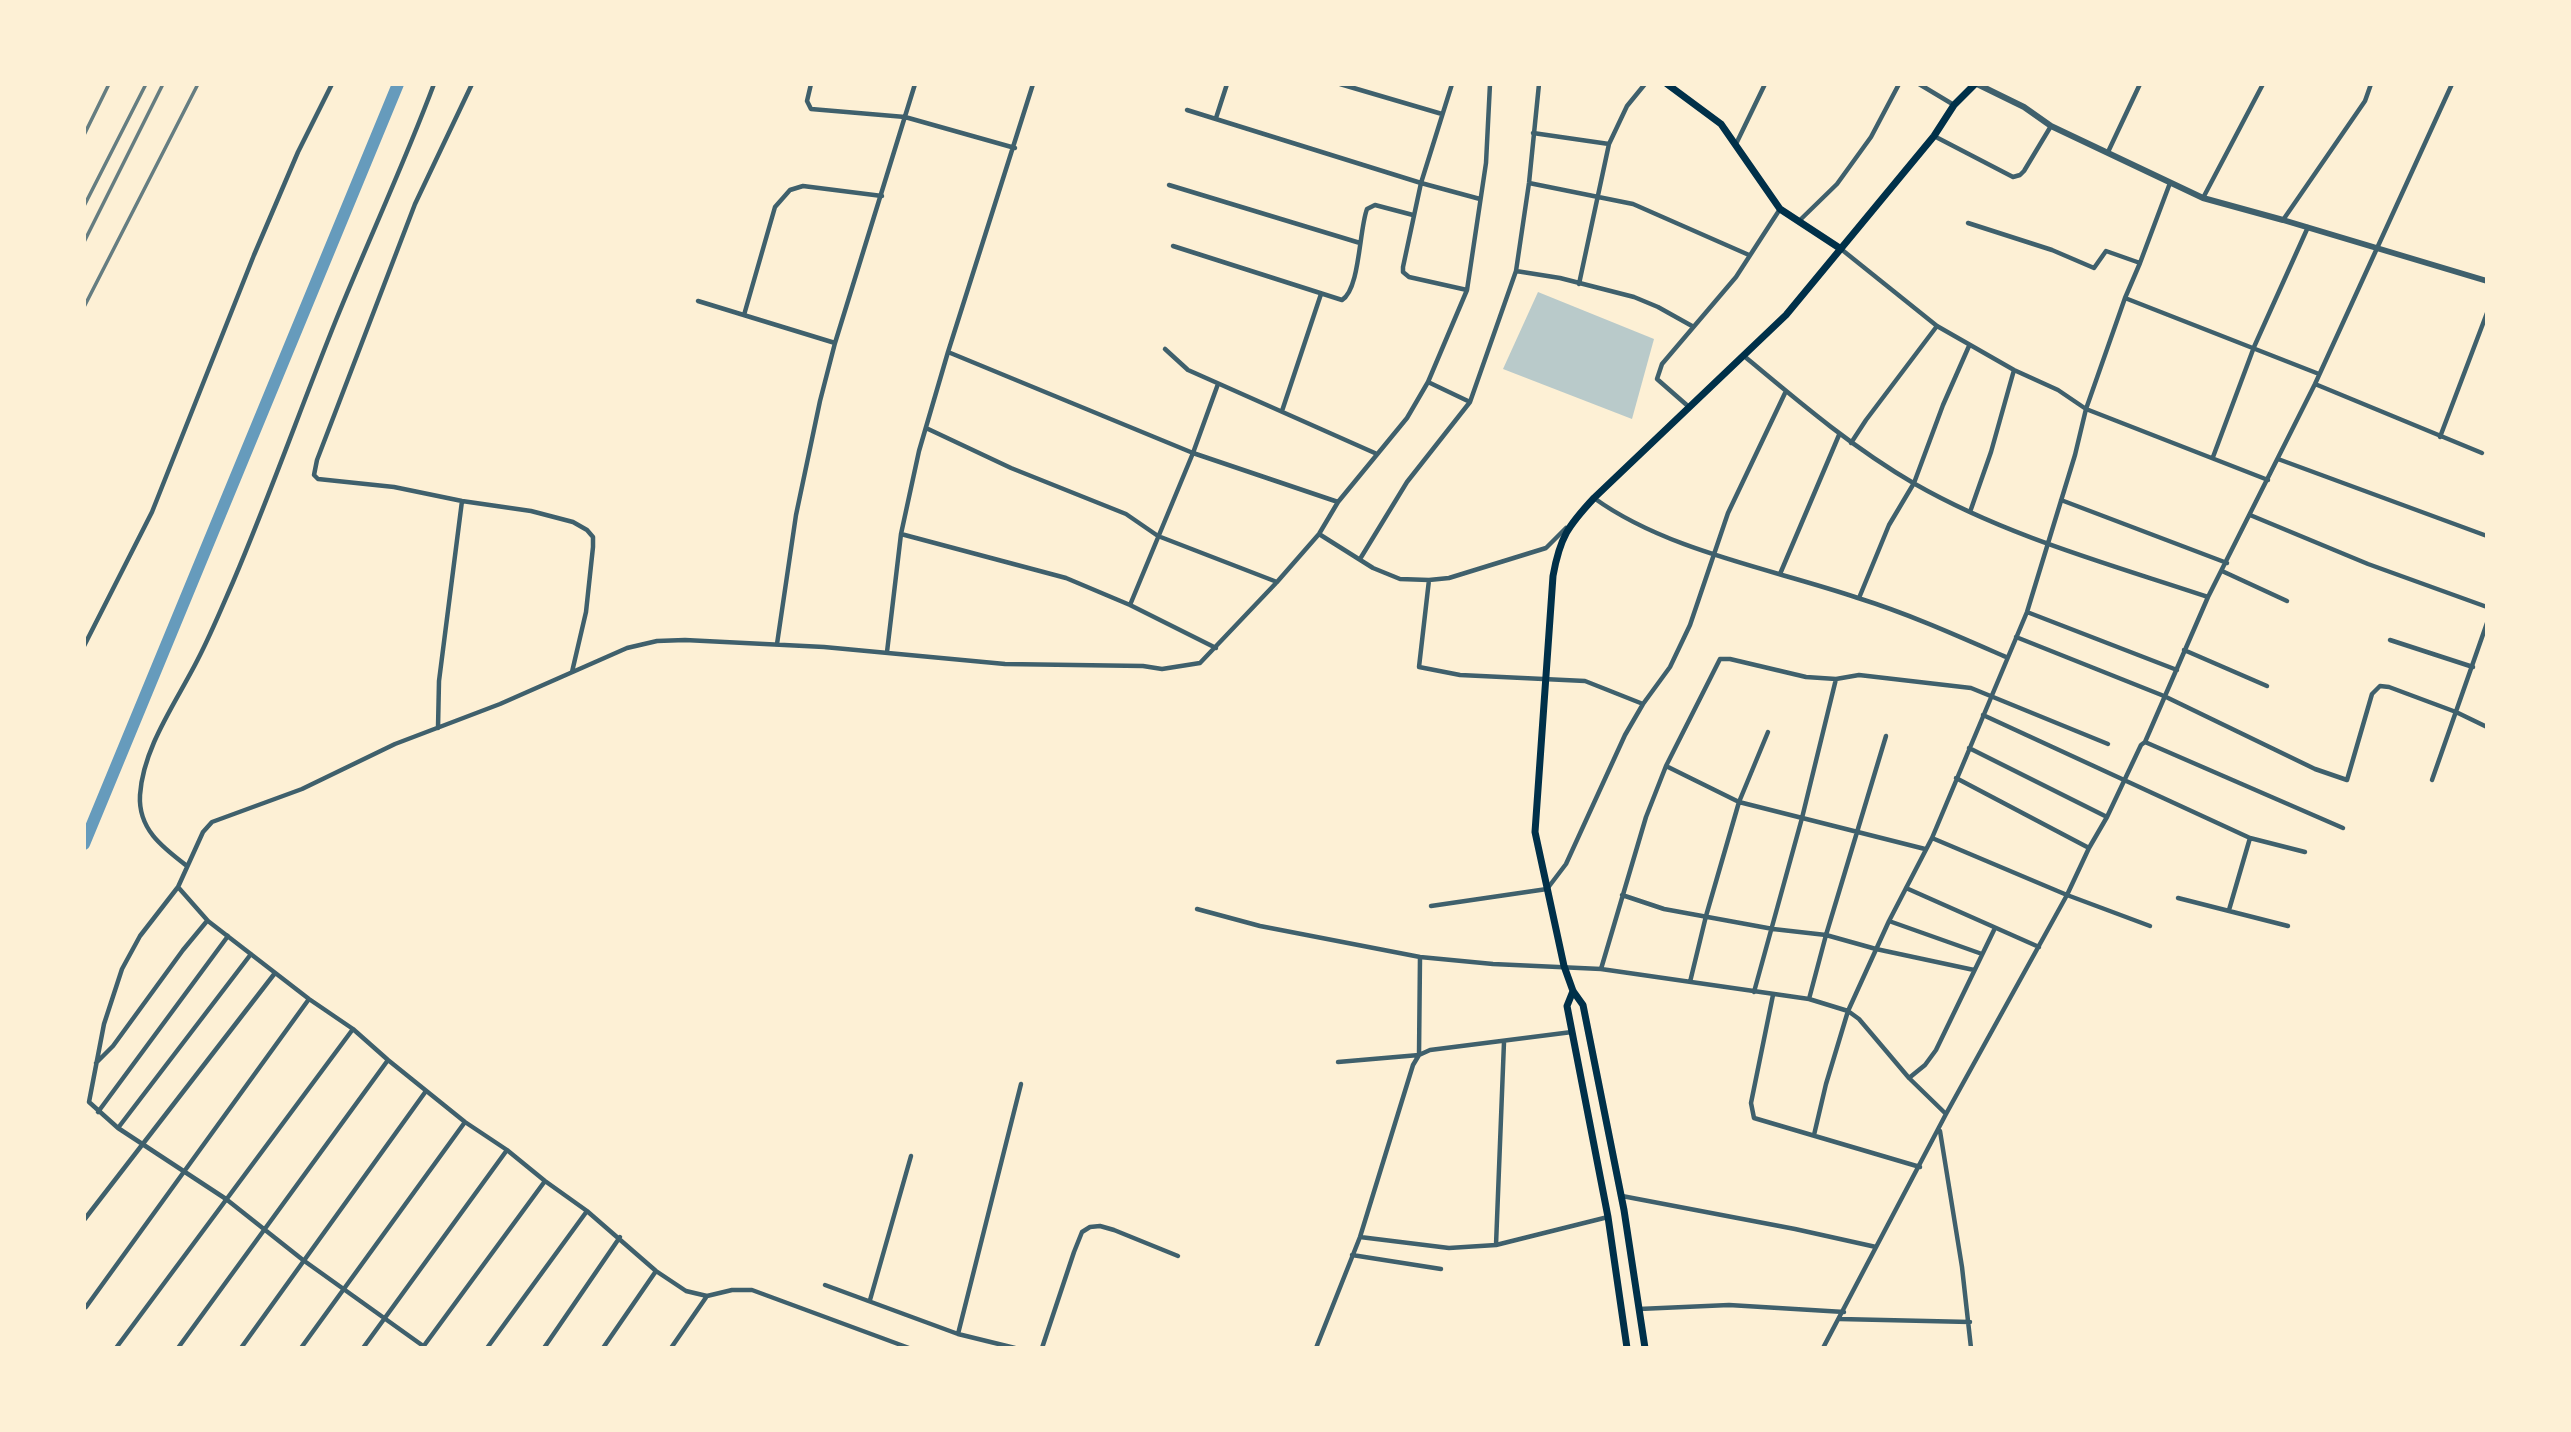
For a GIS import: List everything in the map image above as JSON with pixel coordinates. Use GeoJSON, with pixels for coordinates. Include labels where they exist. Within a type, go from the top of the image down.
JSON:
{"type":"FeatureCollection","features":[{"type":"Feature","properties":{"kind":"main road"},"geometry":{"type":"LineString","coordinates":[[1667,84],[1721,124],[1780,209],[1841,249]]}},
{"type":"Feature","properties":{"kind":"main road"},"geometry":{"type":"LineString","coordinates":[[1645,1348],[1621,1196],[1583,1005],[1573,991],[1564,966],[1535,832],[1553,576],[1558,549],[1569,525],[1594,498],[1786,315],[1934,136],[1954,105],[1976,84]]}},
{"type":"Feature","properties":{"kind":"main road"},"geometry":{"type":"LineString","coordinates":[[1573,991],[1567,1006],[1608,1217],[1627,1348]]}},
{"type":"Feature","properties":{"kind":"street"},"geometry":{"type":"LineString","coordinates":[[84,646],[152,512],[254,255],[298,152],[332,84]]}},
{"type":"Feature","properties":{"kind":"street"},"geometry":{"type":"LineString","coordinates":[[188,864],[159,842],[144,824],[139,810],[140,792],[148,757],[199,657],[233,581],[278,475],[335,323],[408,154],[434,84]]}},
{"type":"Feature","properties":{"kind":"street"},"geometry":{"type":"LineString","coordinates":[[472,84],[415,204],[317,460],[314,475],[318,479],[394,487],[531,511],[573,522],[587,530],[593,537],[586,612],[572,673]]}},
{"type":"Feature","properties":{"kind":"street"},"geometry":{"type":"LineString","coordinates":[[811,84],[807,101],[811,109],[905,117],[1015,148]]}},
{"type":"Feature","properties":{"kind":"street"},"geometry":{"type":"LineString","coordinates":[[777,644],[796,515],[835,343],[915,84]]}},
{"type":"Feature","properties":{"kind":"street"},"geometry":{"type":"LineString","coordinates":[[887,652],[901,534],[926,428],[1033,84]]}},
{"type":"Feature","properties":{"kind":"street"},"geometry":{"type":"LineString","coordinates":[[1216,118],[1227,84]]}},
{"type":"Feature","properties":{"kind":"street"},"geometry":{"type":"LineString","coordinates":[[1340,84],[1442,114]]}},
{"type":"Feature","properties":{"kind":"street"},"geometry":{"type":"LineString","coordinates":[[1452,84],[1421,183],[1403,267],[1406,276],[1467,290]]}},
{"type":"Feature","properties":{"kind":"street"},"geometry":{"type":"LineString","coordinates":[[545,1181],[424,1347],[303,1260],[226,1199],[118,1128],[91,1106],[88,1098],[104,1024],[122,969],[141,936],[178,887],[203,832],[212,822],[302,789],[356,761],[500,704],[627,648],[657,641],[777,644],[887,652],[968,662],[1143,666],[1163,669],[1200,663],[1319,534],[1338,502],[1407,418],[1428,382],[1467,290],[1486,163],[1490,84]]}},
{"type":"Feature","properties":{"kind":"street"},"geometry":{"type":"LineString","coordinates":[[1360,559],[1407,481],[1470,402],[1516,271],[1530,183],[1539,84]]}},
{"type":"Feature","properties":{"kind":"street"},"geometry":{"type":"LineString","coordinates":[[1578,284],[1609,144],[1616,124],[1645,84]]}},
{"type":"Feature","properties":{"kind":"street"},"geometry":{"type":"LineString","coordinates":[[1736,144],[1765,84]]}},
{"type":"Feature","properties":{"kind":"street"},"geometry":{"type":"LineString","coordinates":[[1798,222],[1844,174],[1871,137],[1899,84]]}},
{"type":"Feature","properties":{"kind":"street"},"geometry":{"type":"LineString","coordinates":[[1919,84],[1954,105]]}},
{"type":"Feature","properties":{"kind":"street"},"geometry":{"type":"LineString","coordinates":[[1976,84],[2024,107],[2051,125],[2203,198],[2487,281]]}},
{"type":"Feature","properties":{"kind":"street"},"geometry":{"type":"LineString","coordinates":[[2108,152],[2140,84]]}},
{"type":"Feature","properties":{"kind":"street"},"geometry":{"type":"LineString","coordinates":[[2203,198],[2263,84]]}},
{"type":"Feature","properties":{"kind":"street"},"geometry":{"type":"LineString","coordinates":[[2283,220],[2365,101],[2371,84]]}},
{"type":"Feature","properties":{"kind":"street"},"geometry":{"type":"LineString","coordinates":[[1823,1348],[1946,1114],[2108,817],[2123,780],[2145,742],[2208,597],[2315,384],[2452,84]]}},
{"type":"Feature","properties":{"kind":"street"},"geometry":{"type":"LineString","coordinates":[[1187,110],[1480,199]]}},
{"type":"Feature","properties":{"kind":"street"},"geometry":{"type":"LineString","coordinates":[[1934,136],[2013,177],[2020,176],[2024,171],[2051,125]]}},
{"type":"Feature","properties":{"kind":"street"},"geometry":{"type":"LineString","coordinates":[[1533,133],[1609,144]]}},
{"type":"Feature","properties":{"kind":"street"},"geometry":{"type":"LineString","coordinates":[[1530,183],[1633,204],[1749,255]]}},
{"type":"Feature","properties":{"kind":"street"},"geometry":{"type":"LineString","coordinates":[[1814,1135],[1848,1011],[1931,838],[2027,612],[2086,410],[2125,298],[2170,183]]}},
{"type":"Feature","properties":{"kind":"street"},"geometry":{"type":"LineString","coordinates":[[744,315],[775,207],[790,190],[803,186],[882,196]]}},
{"type":"Feature","properties":{"kind":"street"},"geometry":{"type":"LineString","coordinates":[[1169,186],[1360,243]]}},
{"type":"Feature","properties":{"kind":"street"},"geometry":{"type":"LineString","coordinates":[[1172,246],[1342,300],[1347,297],[1353,281],[1365,213],[1371,206],[1413,215]]}},
{"type":"Feature","properties":{"kind":"street"},"geometry":{"type":"LineString","coordinates":[[1690,408],[1657,379],[1662,364],[1729,285],[1780,209]]}},
{"type":"Feature","properties":{"kind":"street"},"geometry":{"type":"LineString","coordinates":[[1968,223],[2052,250],[2094,268],[2106,251],[2140,263]]}},
{"type":"Feature","properties":{"kind":"street"},"geometry":{"type":"LineString","coordinates":[[2213,457],[2255,347],[2308,227]]}},
{"type":"Feature","properties":{"kind":"street"},"geometry":{"type":"LineString","coordinates":[[1841,249],[1937,327],[2014,370],[2057,390],[2086,410],[2267,480]]}},
{"type":"Feature","properties":{"kind":"street"},"geometry":{"type":"LineString","coordinates":[[1516,271],[1560,278],[1634,297],[1658,307],[1692,327]]}},
{"type":"Feature","properties":{"kind":"street"},"geometry":{"type":"LineString","coordinates":[[1282,411],[1321,294]]}},
{"type":"Feature","properties":{"kind":"street"},"geometry":{"type":"LineString","coordinates":[[2125,298],[2319,374]]}},
{"type":"Feature","properties":{"kind":"street"},"geometry":{"type":"LineString","coordinates":[[698,301],[835,343]]}},
{"type":"Feature","properties":{"kind":"street"},"geometry":{"type":"LineString","coordinates":[[2440,437],[2487,313]]}},
{"type":"Feature","properties":{"kind":"street"},"geometry":{"type":"LineString","coordinates":[[1851,443],[1937,327]]}},
{"type":"Feature","properties":{"kind":"street"},"geometry":{"type":"LineString","coordinates":[[1859,598],[1889,525],[1914,483],[1969,345]]}},
{"type":"Feature","properties":{"kind":"street"},"geometry":{"type":"LineString","coordinates":[[1165,349],[1188,370],[1377,454]]}},
{"type":"Feature","properties":{"kind":"street"},"geometry":{"type":"LineString","coordinates":[[948,352],[1193,453],[1338,502]]}},
{"type":"Feature","properties":{"kind":"street"},"geometry":{"type":"LineString","coordinates":[[1744,356],[1839,435],[1914,483],[1970,512],[2048,544],[2208,597]]}},
{"type":"Feature","properties":{"kind":"street"},"geometry":{"type":"LineString","coordinates":[[1970,512],[1991,452],[2014,370]]}},
{"type":"Feature","properties":{"kind":"street"},"geometry":{"type":"LineString","coordinates":[[1428,382],[1470,402]]}},
{"type":"Feature","properties":{"kind":"street"},"geometry":{"type":"LineString","coordinates":[[1130,605],[1193,453],[1218,384]]}},
{"type":"Feature","properties":{"kind":"street"},"geometry":{"type":"LineString","coordinates":[[2315,384],[2482,453]]}},
{"type":"Feature","properties":{"kind":"street"},"geometry":{"type":"LineString","coordinates":[[1432,906],[1547,889],[1566,864],[1625,735],[1670,667],[1690,625],[1728,513],[1786,391]]}},
{"type":"Feature","properties":{"kind":"street"},"geometry":{"type":"LineString","coordinates":[[926,428],[1011,468],[1126,514],[1158,536],[1277,582]]}},
{"type":"Feature","properties":{"kind":"street"},"geometry":{"type":"LineString","coordinates":[[1780,574],[1839,435]]}},
{"type":"Feature","properties":{"kind":"street"},"geometry":{"type":"LineString","coordinates":[[2277,459],[2487,536]]}},
{"type":"Feature","properties":{"kind":"street"},"geometry":{"type":"LineString","coordinates":[[1594,498],[1618,515],[1712,554],[1859,598],[2007,657]]}},
{"type":"Feature","properties":{"kind":"street"},"geometry":{"type":"LineString","coordinates":[[2061,500],[2227,563]]}},
{"type":"Feature","properties":{"kind":"street"},"geometry":{"type":"LineString","coordinates":[[438,728],[441,667],[462,501]]}},
{"type":"Feature","properties":{"kind":"street"},"geometry":{"type":"LineString","coordinates":[[2249,515],[2368,564],[2487,607]]}},
{"type":"Feature","properties":{"kind":"street"},"geometry":{"type":"LineString","coordinates":[[1319,534],[1373,568],[1399,579],[1429,579],[1449,578],[1546,548],[1569,525]]}},
{"type":"Feature","properties":{"kind":"street"},"geometry":{"type":"LineString","coordinates":[[901,534],[1066,578],[1130,605],[1216,648]]}},
{"type":"Feature","properties":{"kind":"street"},"geometry":{"type":"LineString","coordinates":[[2222,571],[2287,601]]}},
{"type":"Feature","properties":{"kind":"street"},"geometry":{"type":"LineString","coordinates":[[1429,579],[1419,667],[1460,675],[1585,681],[1643,704]]}},
{"type":"Feature","properties":{"kind":"street"},"geometry":{"type":"LineString","coordinates":[[2027,612],[2177,670]]}},
{"type":"Feature","properties":{"kind":"street"},"geometry":{"type":"LineString","coordinates":[[2432,779],[2487,623]]}},
{"type":"Feature","properties":{"kind":"street"},"geometry":{"type":"LineString","coordinates":[[2016,637],[2164,696],[2315,769],[2347,780],[2372,694],[2375,688],[2380,686],[2456,712],[2487,727]]}},
{"type":"Feature","properties":{"kind":"street"},"geometry":{"type":"LineString","coordinates":[[2390,640],[2473,667]]}},
{"type":"Feature","properties":{"kind":"street"},"geometry":{"type":"LineString","coordinates":[[2184,650],[2266,686]]}},
{"type":"Feature","properties":{"kind":"street"},"geometry":{"type":"LineString","coordinates":[[1601,970],[1646,817],[1666,766],[1720,659],[1806,677],[1836,679],[1859,676],[1970,688],[2108,744]]}},
{"type":"Feature","properties":{"kind":"street"},"geometry":{"type":"LineString","coordinates":[[1754,992],[1773,929],[1836,679]]}},
{"type":"Feature","properties":{"kind":"street"},"geometry":{"type":"LineString","coordinates":[[1983,715],[2250,838],[2305,852]]}},
{"type":"Feature","properties":{"kind":"street"},"geometry":{"type":"LineString","coordinates":[[1690,982],[1739,802],[1768,732]]}},
{"type":"Feature","properties":{"kind":"street"},"geometry":{"type":"LineString","coordinates":[[1809,999],[1886,736]]}},
{"type":"Feature","properties":{"kind":"street"},"geometry":{"type":"LineString","coordinates":[[2145,742],[2343,828]]}},
{"type":"Feature","properties":{"kind":"street"},"geometry":{"type":"LineString","coordinates":[[1969,748],[2108,817]]}},
{"type":"Feature","properties":{"kind":"street"},"geometry":{"type":"LineString","coordinates":[[1666,766],[1739,802],[1925,849]]}},
{"type":"Feature","properties":{"kind":"street"},"geometry":{"type":"LineString","coordinates":[[1956,778],[2089,848]]}},
{"type":"Feature","properties":{"kind":"street"},"geometry":{"type":"LineString","coordinates":[[1931,838],[2067,895],[2150,926]]}},
{"type":"Feature","properties":{"kind":"street"},"geometry":{"type":"LineString","coordinates":[[2230,910],[2250,838]]}},
{"type":"Feature","properties":{"kind":"street"},"geometry":{"type":"LineString","coordinates":[[178,887],[208,921],[309,999],[353,1029],[465,1122],[507,1150],[587,1211],[656,1271],[686,1291],[707,1296],[732,1290],[752,1290],[909,1348]]}},
{"type":"Feature","properties":{"kind":"street"},"geometry":{"type":"LineString","coordinates":[[1906,888],[2039,947]]}},
{"type":"Feature","properties":{"kind":"street"},"geometry":{"type":"LineString","coordinates":[[1622,895],[1664,909],[1773,929],[1826,934],[1974,970]]}},
{"type":"Feature","properties":{"kind":"street"},"geometry":{"type":"LineString","coordinates":[[2178,898],[2288,926]]}},
{"type":"Feature","properties":{"kind":"street"},"geometry":{"type":"LineString","coordinates":[[1197,909],[1260,926],[1420,957],[1493,964],[1564,966],[1809,999],[1848,1011],[1859,1019],[1909,1078],[1946,1114]]}},
{"type":"Feature","properties":{"kind":"street"},"geometry":{"type":"LineString","coordinates":[[96,1063],[113,1046],[183,950],[208,921]]}},
{"type":"Feature","properties":{"kind":"street"},"geometry":{"type":"LineString","coordinates":[[1889,921],[1982,954]]}},
{"type":"Feature","properties":{"kind":"street"},"geometry":{"type":"LineString","coordinates":[[1909,1078],[1925,1065],[1936,1050],[1995,928]]}},
{"type":"Feature","properties":{"kind":"street"},"geometry":{"type":"LineString","coordinates":[[98,1112],[228,936]]}},
{"type":"Feature","properties":{"kind":"street"},"geometry":{"type":"LineString","coordinates":[[118,1128],[251,954]]}},
{"type":"Feature","properties":{"kind":"street"},"geometry":{"type":"LineString","coordinates":[[1316,1348],[1360,1237],[1413,1065],[1419,1055],[1420,957]]}},
{"type":"Feature","properties":{"kind":"street"},"geometry":{"type":"LineString","coordinates":[[84,1220],[275,973]]}},
{"type":"Feature","properties":{"kind":"street"},"geometry":{"type":"LineString","coordinates":[[1773,995],[1751,1112],[1759,1121],[1920,1167]]}},
{"type":"Feature","properties":{"kind":"street"},"geometry":{"type":"LineString","coordinates":[[86,1307],[309,999]]}},
{"type":"Feature","properties":{"kind":"street"},"geometry":{"type":"LineString","coordinates":[[116,1348],[353,1029]]}},
{"type":"Feature","properties":{"kind":"street"},"geometry":{"type":"LineString","coordinates":[[1338,1062],[1419,1055],[1430,1050],[1572,1032]]}},
{"type":"Feature","properties":{"kind":"street"},"geometry":{"type":"LineString","coordinates":[[1496,1245],[1504,1042]]}},
{"type":"Feature","properties":{"kind":"street"},"geometry":{"type":"LineString","coordinates":[[178,1348],[388,1060]]}},
{"type":"Feature","properties":{"kind":"street"},"geometry":{"type":"LineString","coordinates":[[958,1334],[1021,1084]]}},
{"type":"Feature","properties":{"kind":"street"},"geometry":{"type":"LineString","coordinates":[[240,1348],[426,1091]]}},
{"type":"Feature","properties":{"kind":"street"},"geometry":{"type":"LineString","coordinates":[[301,1348],[465,1122]]}},
{"type":"Feature","properties":{"kind":"street"},"geometry":{"type":"LineString","coordinates":[[1940,1129],[1970,1322],[1971,1348]]}},
{"type":"Feature","properties":{"kind":"street"},"geometry":{"type":"LineString","coordinates":[[363,1348],[507,1150]]}},
{"type":"Feature","properties":{"kind":"street"},"geometry":{"type":"LineString","coordinates":[[870,1300],[911,1156]]}},
{"type":"Feature","properties":{"kind":"street"},"geometry":{"type":"LineString","coordinates":[[1621,1196],[1876,1247]]}},
{"type":"Feature","properties":{"kind":"street"},"geometry":{"type":"LineString","coordinates":[[487,1348],[587,1211]]}},
{"type":"Feature","properties":{"kind":"street"},"geometry":{"type":"LineString","coordinates":[[1360,1237],[1449,1248],[1496,1245],[1608,1217]]}},
{"type":"Feature","properties":{"kind":"street"},"geometry":{"type":"LineString","coordinates":[[1042,1348],[1082,1232],[1090,1227],[1100,1226],[1178,1256]]}},
{"type":"Feature","properties":{"kind":"street"},"geometry":{"type":"LineString","coordinates":[[544,1348],[620,1237]]}},
{"type":"Feature","properties":{"kind":"street"},"geometry":{"type":"LineString","coordinates":[[1352,1255],[1441,1269]]}},
{"type":"Feature","properties":{"kind":"street"},"geometry":{"type":"LineString","coordinates":[[603,1348],[656,1271]]}},
{"type":"Feature","properties":{"kind":"street"},"geometry":{"type":"LineString","coordinates":[[825,1285],[958,1334],[1015,1348]]}},
{"type":"Feature","properties":{"kind":"street"},"geometry":{"type":"LineString","coordinates":[[671,1348],[707,1296]]}},
{"type":"Feature","properties":{"kind":"street"},"geometry":{"type":"LineString","coordinates":[[1639,1309],[1729,1305],[1843,1312]]}},
{"type":"Feature","properties":{"kind":"street"},"geometry":{"type":"LineString","coordinates":[[1840,1319],[1970,1322]]}},
{"type":"Feature","properties":{"kind":"shaded area"},"geometry":{"type":"Polygon","coordinates":[[[1538,292],[1654,339],[1632,419],[1503,369],[1538,292]]]}},
{"type":"Feature","properties":{"kind":"waterway"},"geometry":{"type":"LineString","coordinates":[[84,844],[398,84]]}},
{"type":"Feature","properties":{"kind":"railway"},"geometry":{"type":"LineString","coordinates":[[84,135],[109,84]]}},
{"type":"Feature","properties":{"kind":"railway"},"geometry":{"type":"LineString","coordinates":[[84,206],[146,84]]}},
{"type":"Feature","properties":{"kind":"railway"},"geometry":{"type":"LineString","coordinates":[[84,242],[163,84]]}},
{"type":"Feature","properties":{"kind":"railway"},"geometry":{"type":"LineString","coordinates":[[84,307],[198,84]]}}]}
